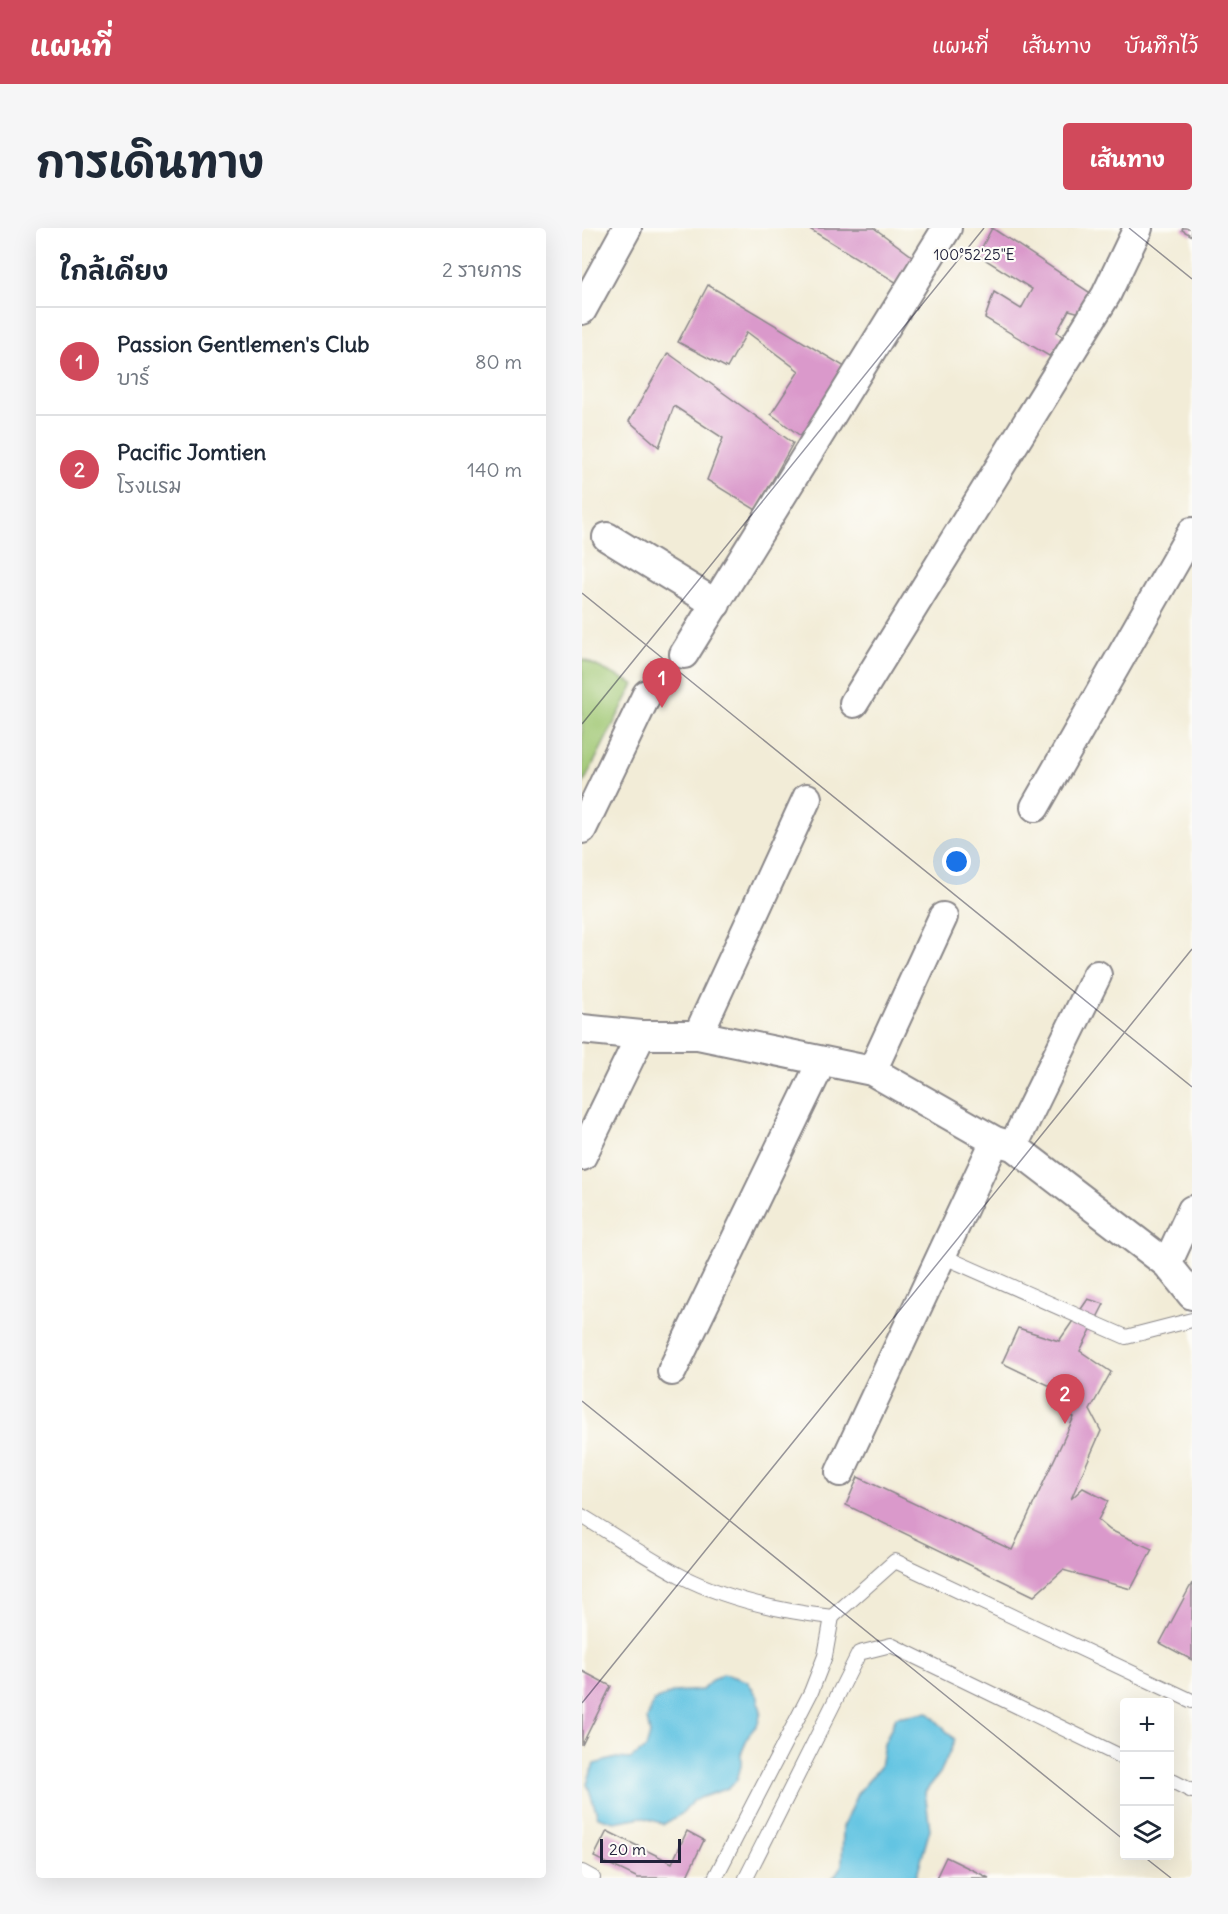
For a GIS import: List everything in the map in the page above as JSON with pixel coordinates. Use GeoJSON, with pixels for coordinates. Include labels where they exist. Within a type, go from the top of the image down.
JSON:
{"type":"FeatureCollection","features":[{"type":"Feature","properties":{"kind":"street"},"geometry":{"type":"LineString","coordinates":[[582,310],[627,228]]}},
{"type":"Feature","properties":{"kind":"street"},"geometry":{"type":"LineString","coordinates":[[684,654],[717,604],[947,228]]}},
{"type":"Feature","properties":{"kind":"street"},"geometry":{"type":"LineString","coordinates":[[854,703],[1106,295],[1138,228]]}},
{"type":"Feature","properties":{"kind":"street"},"geometry":{"type":"LineString","coordinates":[[1035,807],[1192,532]]}},
{"type":"Feature","properties":{"kind":"street"},"geometry":{"type":"LineString","coordinates":[[607,537],[717,604]]}},
{"type":"Feature","properties":{"kind":"street"},"geometry":{"type":"LineString","coordinates":[[582,829],[647,694]]}},
{"type":"Feature","properties":{"kind":"street"},"geometry":{"type":"LineString","coordinates":[[698,1035],[807,798]]}},
{"type":"Feature","properties":{"kind":"street"},"geometry":{"type":"LineString","coordinates":[[872,1071],[943,917]]}},
{"type":"Feature","properties":{"kind":"street"},"geometry":{"type":"LineString","coordinates":[[840,1472],[940,1256],[1097,975]]}},
{"type":"Feature","properties":{"kind":"street"},"geometry":{"type":"LineString","coordinates":[[582,1029],[641,1035],[698,1035],[872,1071],[1004,1143],[1167,1264],[1192,1295]]}},
{"type":"Feature","properties":{"kind":"street"},"geometry":{"type":"LineString","coordinates":[[582,1156],[641,1035]]}},
{"type":"Feature","properties":{"kind":"street"},"geometry":{"type":"LineString","coordinates":[[672,1371],[822,1060]]}},
{"type":"Feature","properties":{"kind":"street"},"geometry":{"type":"LineString","coordinates":[[1167,1264],[1192,1210]]}},
{"type":"Feature","properties":{"kind":"lane"},"geometry":{"type":"LineString","coordinates":[[940,1256],[1126,1337],[1192,1320]]}},
{"type":"Feature","properties":{"kind":"lane"},"geometry":{"type":"LineString","coordinates":[[582,1516],[682,1576],[715,1591],[753,1604],[790,1612],[832,1617]]}},
{"type":"Feature","properties":{"kind":"lane"},"geometry":{"type":"LineString","coordinates":[[715,1878],[811,1692],[825,1656],[832,1617],[895,1561],[1192,1701]]}},
{"type":"Feature","properties":{"kind":"lane"},"geometry":{"type":"LineString","coordinates":[[746,1878],[859,1653],[891,1645],[1120,1756]]}},
{"type":"Feature","properties":{"kind":"lane"},"geometry":{"type":"LineString","coordinates":[[1174,1782],[1192,1791]]}},
{"type":"Feature","properties":{"kind":"lane"},"geometry":{"type":"LineString","coordinates":[[582,1872],[593,1878]]}},
{"type":"Feature","properties":{"kind":"green space"},"geometry":{"type":"Polygon","coordinates":[[[582,659],[634,684],[582,786],[582,659]]]}},
{"type":"Feature","properties":{"kind":"water"},"geometry":{"type":"Polygon","coordinates":[[[723,1674],[747,1681],[758,1697],[761,1712],[758,1724],[750,1733],[741,1754],[741,1766],[737,1780],[728,1788],[694,1800],[683,1813],[664,1824],[642,1817],[614,1822],[598,1817],[587,1783],[594,1764],[616,1758],[630,1759],[646,1748],[650,1734],[647,1719],[654,1701],[675,1692],[702,1690],[712,1680],[723,1674]]]}},
{"type":"Feature","properties":{"kind":"water"},"geometry":{"type":"Polygon","coordinates":[[[928,1712],[955,1740],[940,1773],[925,1792],[930,1829],[916,1878],[833,1878],[842,1865],[843,1827],[857,1794],[880,1767],[884,1744],[896,1717],[928,1712]]]}},
{"type":"Feature","properties":{"kind":"building"},"geometry":{"type":"Polygon","coordinates":[[[808,228],[874,228],[916,259],[902,286],[808,228]]]}},
{"type":"Feature","properties":{"kind":"building"},"geometry":{"type":"Polygon","coordinates":[[[992,228],[1092,294],[1080,313],[1069,310],[1057,332],[1064,338],[1049,356],[985,318],[994,292],[1021,309],[1032,289],[978,255],[992,228]]]}},
{"type":"Feature","properties":{"kind":"building"},"geometry":{"type":"Polygon","coordinates":[[[1192,228],[1192,236],[1182,230],[1192,228]]]}},
{"type":"Feature","properties":{"kind":"building"},"geometry":{"type":"Polygon","coordinates":[[[708,285],[845,367],[806,440],[771,414],[799,371],[747,332],[727,368],[678,342],[708,285]]]}},
{"type":"Feature","properties":{"kind":"building"},"geometry":{"type":"Polygon","coordinates":[[[668,353],[793,443],[756,510],[707,480],[723,438],[674,406],[659,447],[629,421],[668,353]]]}},
{"type":"Feature","properties":{"kind":"building"},"geometry":{"type":"Polygon","coordinates":[[[1088,1299],[1104,1304],[1080,1351],[1111,1372],[1090,1410],[1101,1431],[1071,1499],[1083,1488],[1108,1501],[1098,1520],[1110,1530],[1152,1549],[1131,1589],[1063,1570],[1034,1596],[846,1505],[858,1477],[1012,1550],[1074,1417],[1066,1413],[1074,1397],[1002,1363],[1018,1328],[1059,1341],[1088,1299]]]}},
{"type":"Feature","properties":{"kind":"building"},"geometry":{"type":"Polygon","coordinates":[[[1192,1583],[1192,1660],[1160,1643],[1192,1583]]]}},
{"type":"Feature","properties":{"kind":"building"},"geometry":{"type":"Polygon","coordinates":[[[582,1671],[611,1686],[582,1745],[582,1671]]]}},
{"type":"Feature","properties":{"kind":"building"},"geometry":{"type":"Polygon","coordinates":[[[607,1831],[672,1863],[687,1831],[704,1840],[686,1878],[638,1878],[594,1857],[607,1831]]]}},
{"type":"Feature","properties":{"kind":"building"},"geometry":{"type":"Polygon","coordinates":[[[946,1857],[989,1878],[936,1878],[946,1857]]]}},
{"type":"Feature","properties":{"kind":"place","name":"Passion Gentlemen's Club"},"geometry":{"type":"Point","coordinates":[662,708]}},
{"type":"Feature","properties":{"kind":"place","name":"Pacific Jomtien"},"geometry":{"type":"Point","coordinates":[1065,1424]}}]}
